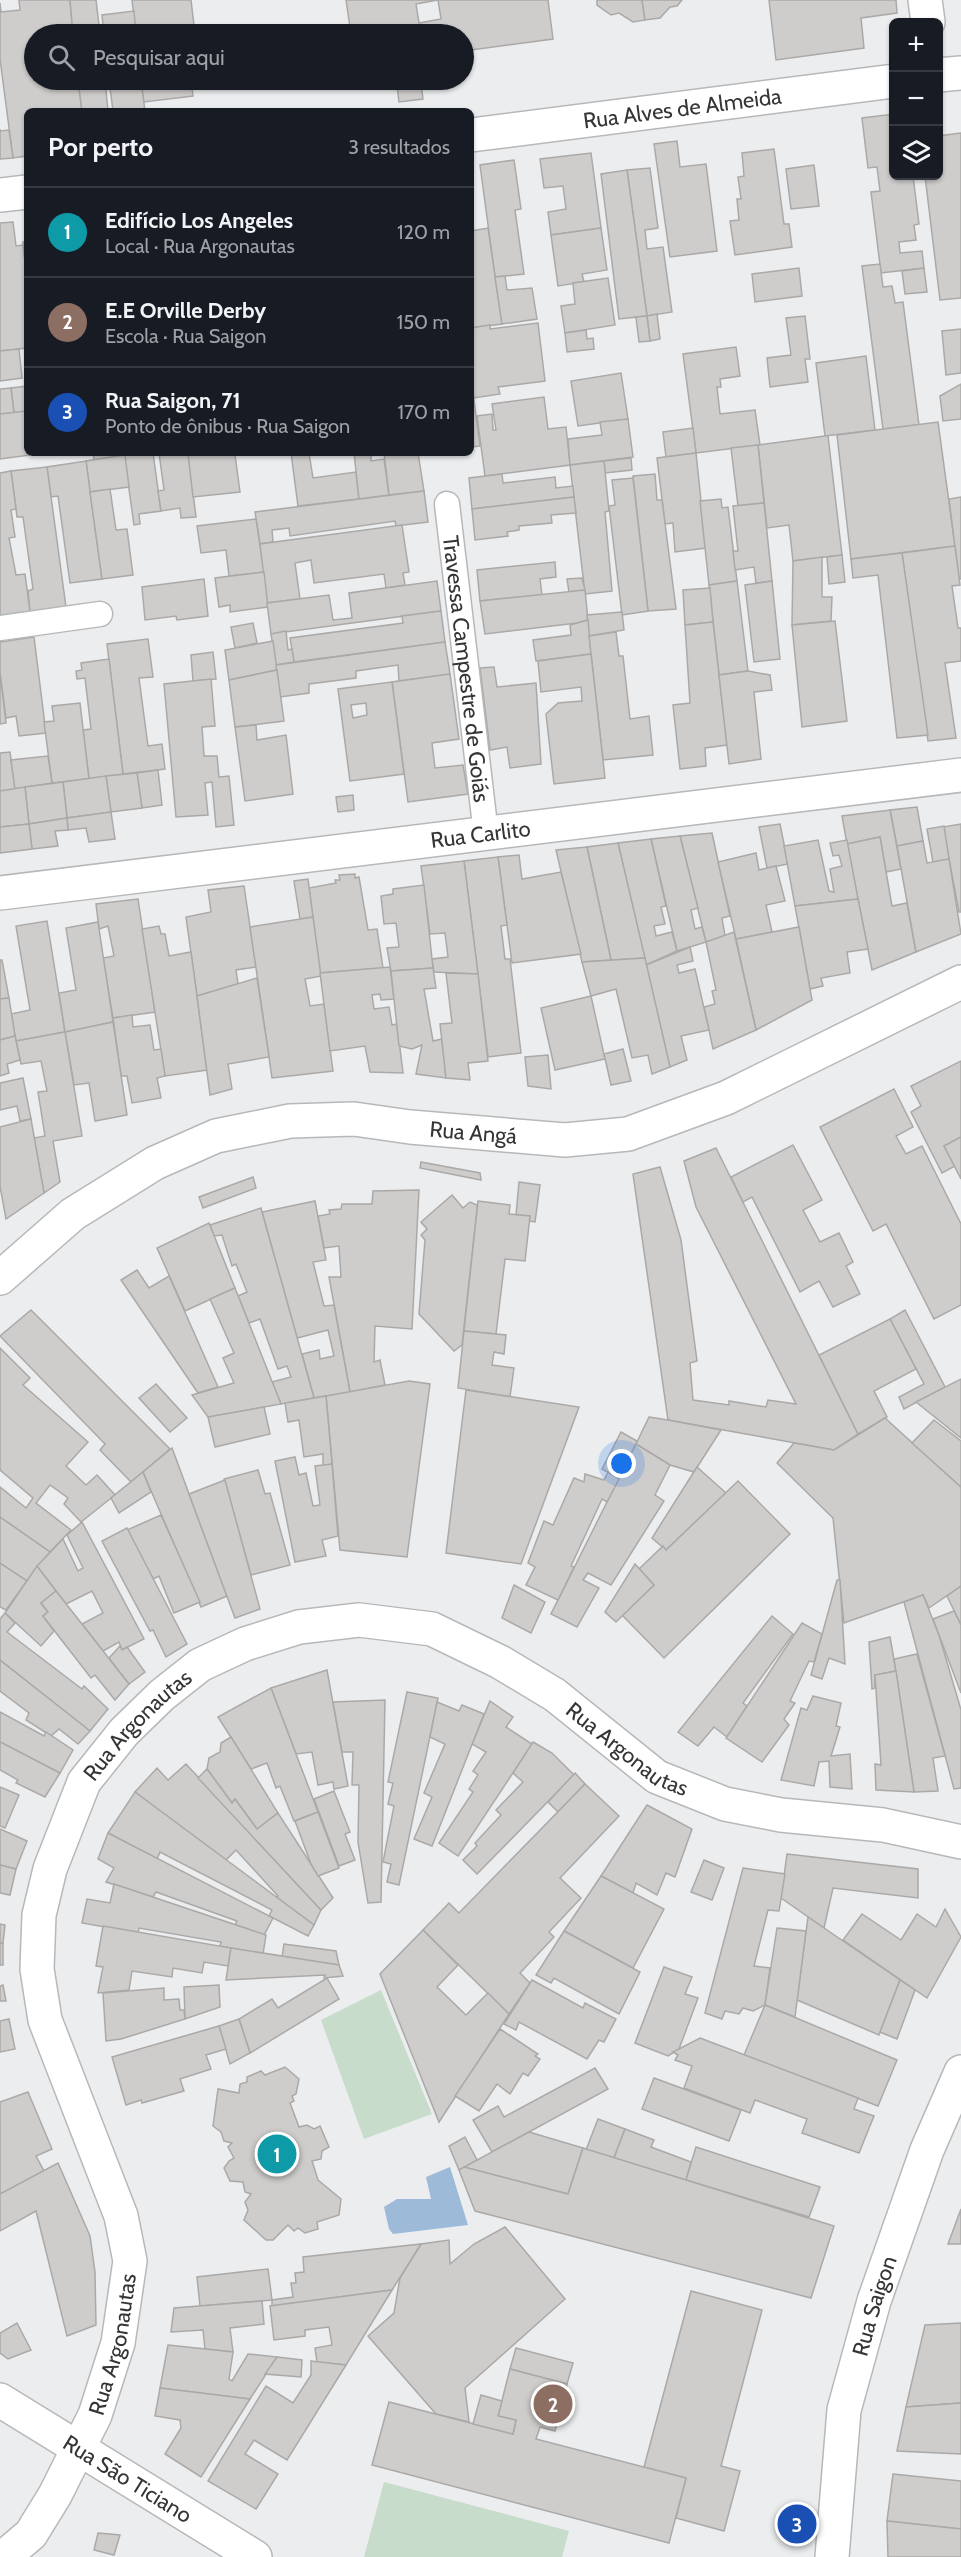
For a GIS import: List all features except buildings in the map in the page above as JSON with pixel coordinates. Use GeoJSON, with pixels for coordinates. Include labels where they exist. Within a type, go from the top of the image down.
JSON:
{"type":"FeatureCollection","features":[{"type":"Feature","properties":{"kind":"street"},"geometry":{"type":"LineString","coordinates":[[925,0],[927,18]]}},
{"type":"Feature","properties":{"kind":"street"},"geometry":{"type":"LineString","coordinates":[[943,75],[961,73]]}},
{"type":"Feature","properties":{"kind":"street","name":"Rua Alves de Almeida"},"geometry":{"type":"LineString","coordinates":[[474,135],[889,82]]}},
{"type":"Feature","properties":{"kind":"street"},"geometry":{"type":"LineString","coordinates":[[0,195],[24,192]]}},
{"type":"Feature","properties":{"kind":"street","name":"Rua Carlito"},"geometry":{"type":"LineString","coordinates":[[0,893],[961,775]]}},
{"type":"Feature","properties":{"kind":"street","name":"Rua Angá"},"geometry":{"type":"LineString","coordinates":[[0,1278],[73,1214],[155,1163],[216,1136],[290,1121],[354,1119],[565,1140],[628,1134],[726,1098],[961,982]]}},
{"type":"Feature","properties":{"kind":"street","name":"Rua Argonautas"},"geometry":{"type":"LineString","coordinates":[[4,2557],[31,2534],[80,2448],[94,2415],[118,2343],[130,2261],[121,2216],[45,2020],[37,1969],[39,1915],[50,1869],[84,1782],[124,1732],[162,1695],[200,1665],[245,1644],[299,1628],[359,1620],[432,1629],[500,1662],[555,1695],[657,1777],[725,1804],[781,1815],[883,1825],[961,1842]]}},
{"type":"Feature","properties":{"kind":"street","name":"Rua Saigon"},"geometry":{"type":"LineString","coordinates":[[830,2554],[844,2410],[874,2301],[927,2150],[961,2072]]}},
{"type":"Feature","properties":{"kind":"street","name":"Rua São Ticiano"},"geometry":{"type":"LineString","coordinates":[[0,2400],[255,2557]]}},
{"type":"Feature","properties":{"kind":"lane","name":"Travessa Campestre de Goiás"},"geometry":{"type":"LineString","coordinates":[[447,504],[486,834]]}},
{"type":"Feature","properties":{"kind":"lane"},"geometry":{"type":"LineString","coordinates":[[0,628],[100,614]]}},
{"type":"Feature","properties":{"kind":"green space"},"geometry":{"type":"Polygon","coordinates":[[[381,1990],[432,2114],[364,2139],[321,2020],[381,1990]]]}},
{"type":"Feature","properties":{"kind":"green space"},"geometry":{"type":"Polygon","coordinates":[[[384,2482],[569,2531],[562,2557],[364,2557],[384,2482]]]}},
{"type":"Feature","properties":{"kind":"water"},"geometry":{"type":"Polygon","coordinates":[[[450,2167],[468,2225],[393,2234],[389,2229],[384,2207],[397,2199],[431,2199],[426,2177],[450,2167]]]}},
{"type":"Feature","properties":{"kind":"place","name":"Edifício Los Angeles"},"geometry":{"type":"Point","coordinates":[277,2154]}},
{"type":"Feature","properties":{"kind":"place","name":"E.E Orville Derby"},"geometry":{"type":"Point","coordinates":[553,2404]}},
{"type":"Feature","properties":{"kind":"place","name":"Rua Saigon, 71"},"geometry":{"type":"Point","coordinates":[797,2524]}}]}
